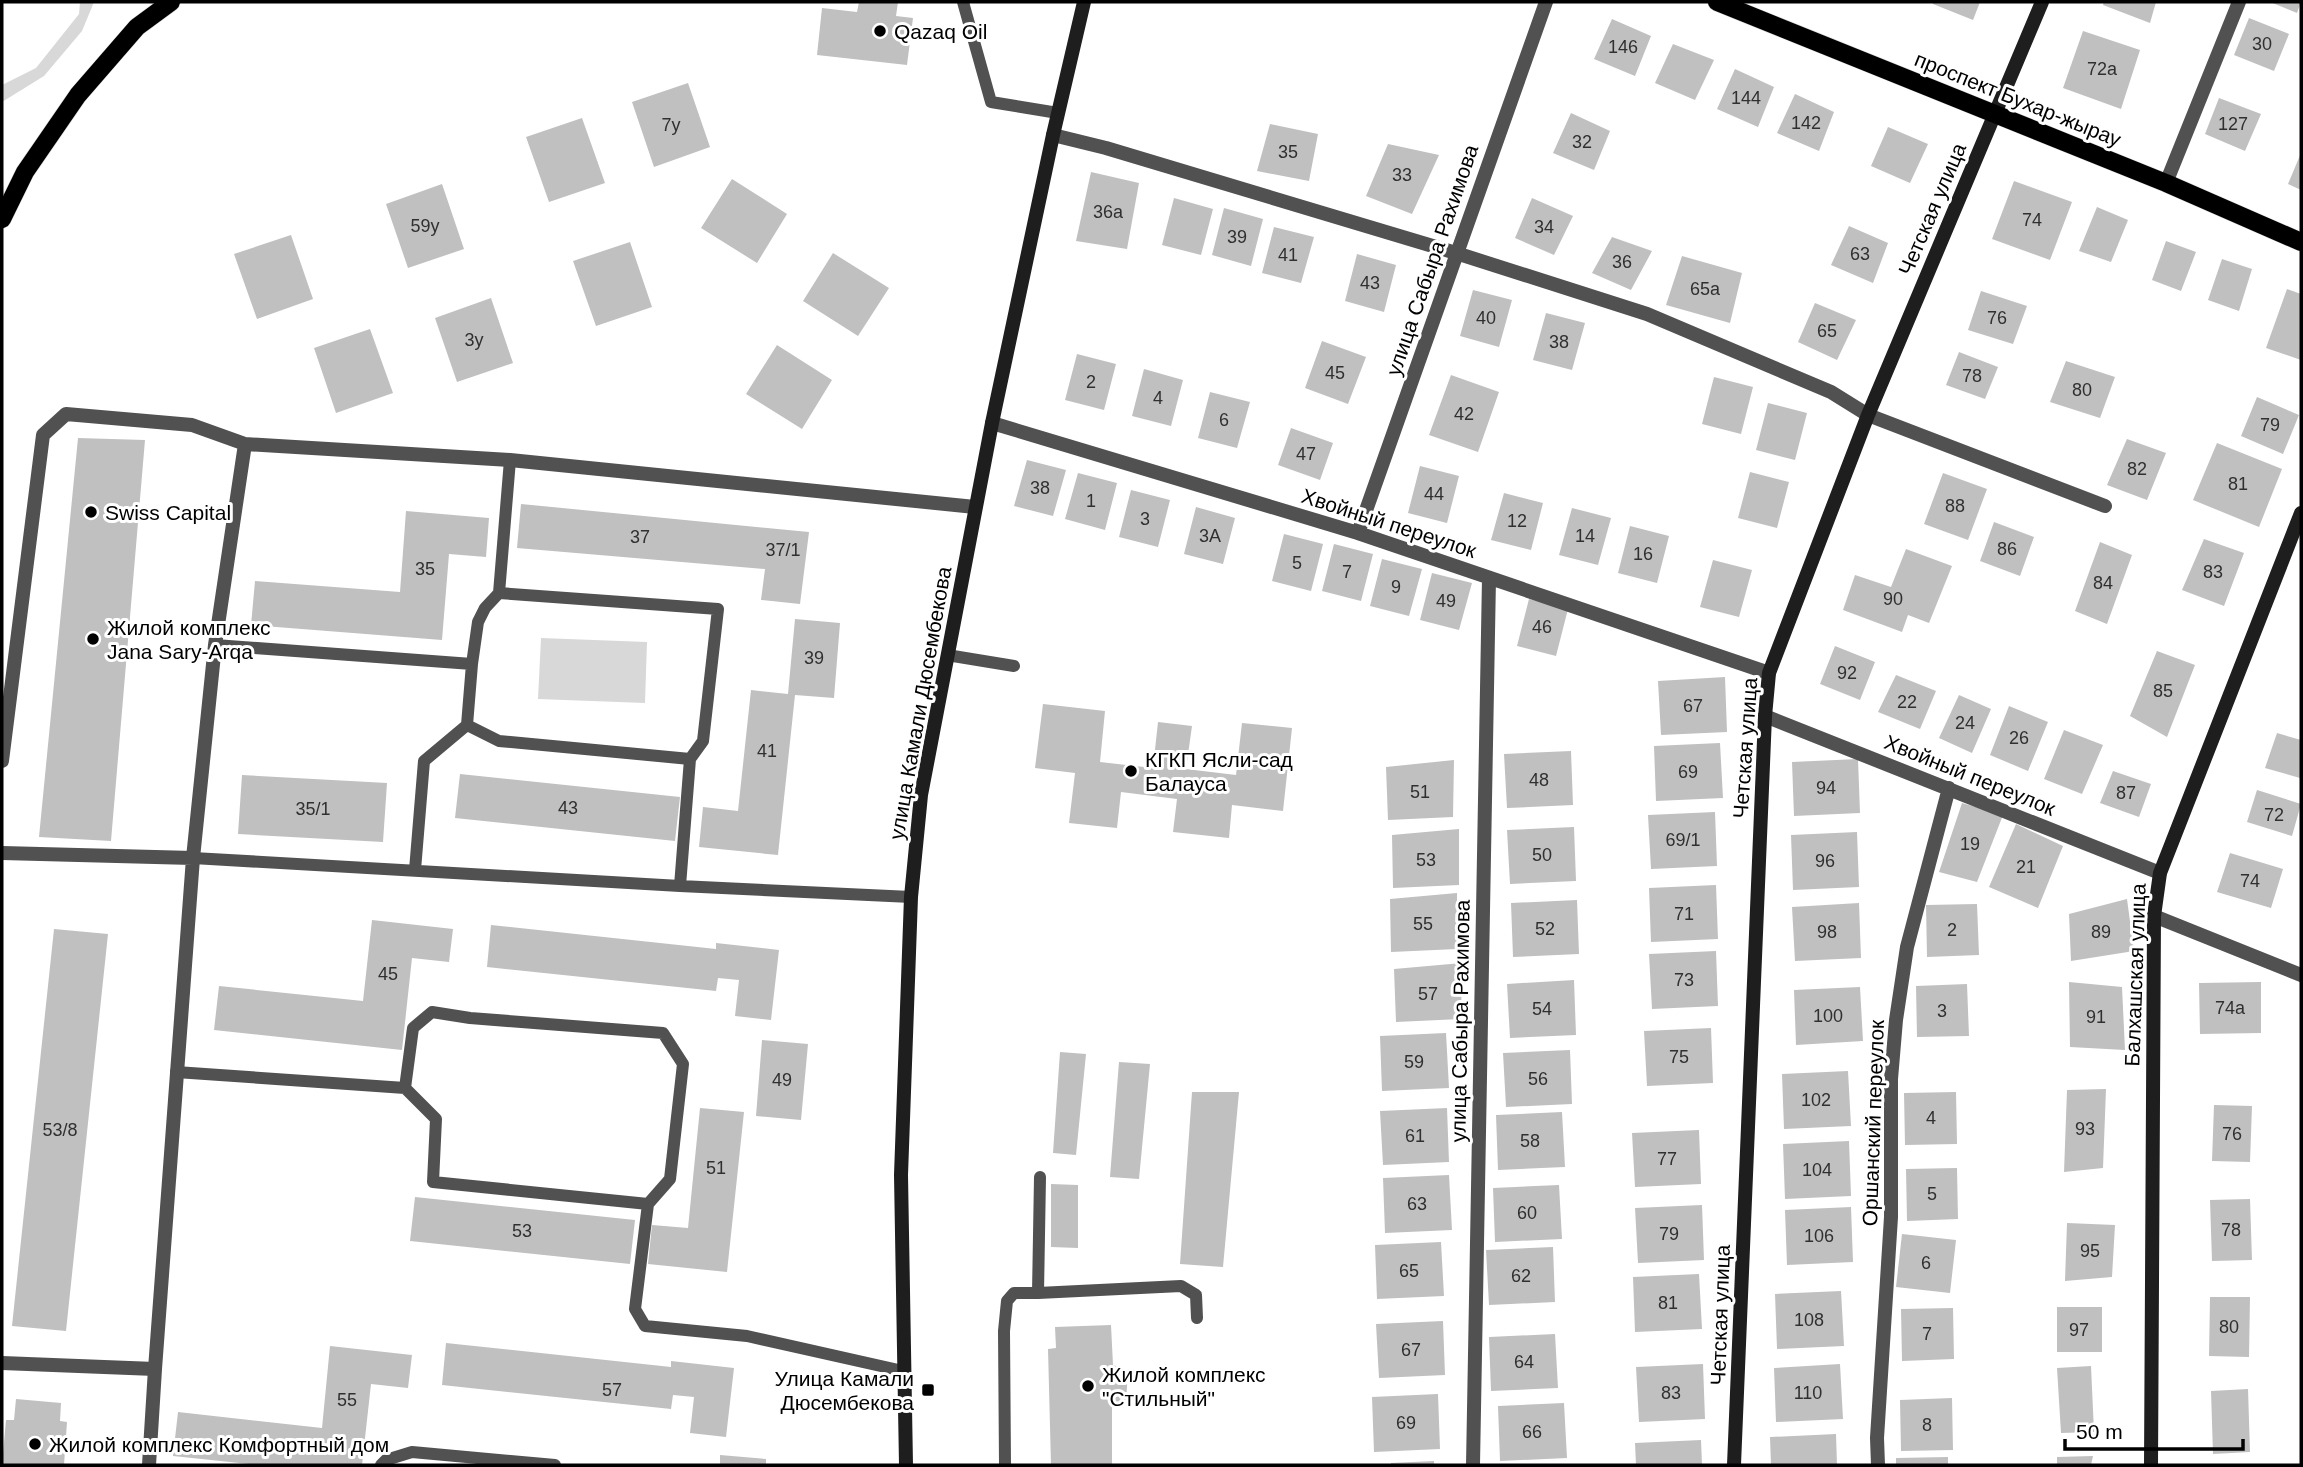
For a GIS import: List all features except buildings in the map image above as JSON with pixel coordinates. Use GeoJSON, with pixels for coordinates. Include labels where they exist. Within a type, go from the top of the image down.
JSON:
{"type":"FeatureCollection","features":[{"type":"Feature","properties":{"kind":"main road"},"geometry":{"type":"LineString","coordinates":[[2,219],[25,172],[78,95],[137,27],[171,2]]}},
{"type":"Feature","properties":{"kind":"main road","name":"проспект Бухар-жырау"},"geometry":{"type":"LineString","coordinates":[[1717,2],[2166,183],[2301,242]]}},
{"type":"Feature","properties":{"kind":"street","name":"улица Камали Дюсембекова"},"geometry":{"type":"LineString","coordinates":[[906,1465],[901,1175],[911,897],[921,795],[992,423],[1084,2]]}},
{"type":"Feature","properties":{"kind":"street","name":"улица Сабыра Рахимова"},"geometry":{"type":"LineString","coordinates":[[1358,533],[1546,2]]}},
{"type":"Feature","properties":{"kind":"street","name":"Четская улица"},"geometry":{"type":"LineString","coordinates":[[1734,1465],[1769,673],[1868,415],[2042,2]]}},
{"type":"Feature","properties":{"kind":"street"},"geometry":{"type":"LineString","coordinates":[[2166,183],[2239,2]]}},
{"type":"Feature","properties":{"kind":"street"},"geometry":{"type":"LineString","coordinates":[[1053,135],[1106,148],[1456,253],[1647,314],[1831,392],[1868,415],[2105,506]]}},
{"type":"Feature","properties":{"kind":"street"},"geometry":{"type":"LineString","coordinates":[[2,761],[43,435],[66,414],[192,425],[245,444],[510,460],[975,507]]}},
{"type":"Feature","properties":{"kind":"street","name":"Хвойный переулок"},"geometry":{"type":"LineString","coordinates":[[992,423],[1358,533],[1769,673]]}},
{"type":"Feature","properties":{"kind":"street"},"geometry":{"type":"LineString","coordinates":[[149,1465],[176,1072],[194,858],[215,645],[245,444]]}},
{"type":"Feature","properties":{"kind":"street","name":"Балхашская улица"},"geometry":{"type":"LineString","coordinates":[[2151,1465],[2154,916],[2160,873],[2301,513]]}},
{"type":"Feature","properties":{"kind":"street","name":"улица Сабыра Рахимова"},"geometry":{"type":"LineString","coordinates":[[1473,1465],[1489,578]]}},
{"type":"Feature","properties":{"kind":"street","name":"Хвойный переулок"},"geometry":{"type":"LineString","coordinates":[[1765,716],[2160,873]]}},
{"type":"Feature","properties":{"kind":"street","name":"Оршанский переулок"},"geometry":{"type":"LineString","coordinates":[[1878,1465],[1877,1438],[1891,1217],[1891,1079],[1896,1020],[1907,947],[1949,788]]}},
{"type":"Feature","properties":{"kind":"street"},"geometry":{"type":"LineString","coordinates":[[2,853],[194,858]]}},
{"type":"Feature","properties":{"kind":"street"},"geometry":{"type":"LineString","coordinates":[[2154,916],[2301,975]]}},
{"type":"Feature","properties":{"kind":"street"},"geometry":{"type":"LineString","coordinates":[[2,1363],[155,1369]]}},
{"type":"Feature","properties":{"kind":"lane"},"geometry":{"type":"LineString","coordinates":[[963,2],[991,102],[1058,113]]}},
{"type":"Feature","properties":{"kind":"lane"},"geometry":{"type":"LineString","coordinates":[[415,870],[424,761],[467,725],[478,622],[485,608],[499,593],[510,460]]}},
{"type":"Feature","properties":{"kind":"lane"},"geometry":{"type":"LineString","coordinates":[[499,593],[718,609],[703,741],[690,759],[680,886]]}},
{"type":"Feature","properties":{"kind":"lane"},"geometry":{"type":"LineString","coordinates":[[215,645],[472,664]]}},
{"type":"Feature","properties":{"kind":"lane"},"geometry":{"type":"LineString","coordinates":[[947,655],[1014,666]]}},
{"type":"Feature","properties":{"kind":"lane"},"geometry":{"type":"LineString","coordinates":[[467,725],[499,741],[690,759]]}},
{"type":"Feature","properties":{"kind":"lane"},"geometry":{"type":"LineString","coordinates":[[194,858],[911,897]]}},
{"type":"Feature","properties":{"kind":"lane"},"geometry":{"type":"LineString","coordinates":[[405,1088],[413,1028],[432,1013],[663,1033],[683,1064],[670,1179],[648,1204],[635,1308],[645,1326],[747,1336],[903,1371]]}},
{"type":"Feature","properties":{"kind":"lane"},"geometry":{"type":"LineString","coordinates":[[176,1072],[405,1088],[436,1119],[433,1182],[648,1204]]}},
{"type":"Feature","properties":{"kind":"lane"},"geometry":{"type":"LineString","coordinates":[[1038,1293],[1040,1177]]}},
{"type":"Feature","properties":{"kind":"lane"},"geometry":{"type":"LineString","coordinates":[[1005,1465],[1004,1331],[1007,1301],[1014,1293],[1181,1286],[1196,1295],[1198,1318]]}},
{"type":"Feature","properties":{"kind":"lane"},"geometry":{"type":"LineString","coordinates":[[381,1465],[386,1460],[412,1452],[555,1465]]}},
{"type":"Feature","properties":{"kind":"shaded area"},"geometry":{"type":"Polygon","coordinates":[[[80,2],[94,2],[82,31],[44,76],[2,102],[2,85],[36,68],[79,14],[80,2]]]}},
{"type":"Feature","properties":{"kind":"shaded area"},"geometry":{"type":"Polygon","coordinates":[[[541,638],[647,642],[645,703],[538,699],[541,638]]]}},
{"type":"Feature","properties":{"kind":"place","name":"Qazaq Oil"},"geometry":{"type":"Point","coordinates":[880,31]}},
{"type":"Feature","properties":{"kind":"place","name":"Swiss Capital"},"geometry":{"type":"Point","coordinates":[91,512]}},
{"type":"Feature","properties":{"kind":"place","name":"Жилой комплекс Jana Sary-Arqa"},"geometry":{"type":"Point","coordinates":[93,639]}},
{"type":"Feature","properties":{"kind":"place","name":"КГКП Ясли-сад Балауса"},"geometry":{"type":"Point","coordinates":[1131,771]}},
{"type":"Feature","properties":{"kind":"place","name":"Жилой комплекс \"Стильный\""},"geometry":{"type":"Point","coordinates":[1088,1386]}},
{"type":"Feature","properties":{"kind":"place","name":"Улица Камали Дюсембекова"},"geometry":{"type":"Point","coordinates":[928,1390]}},
{"type":"Feature","properties":{"kind":"place","name":"Жилой комплекс Комфортный дом"},"geometry":{"type":"Point","coordinates":[35,1444]}}]}
